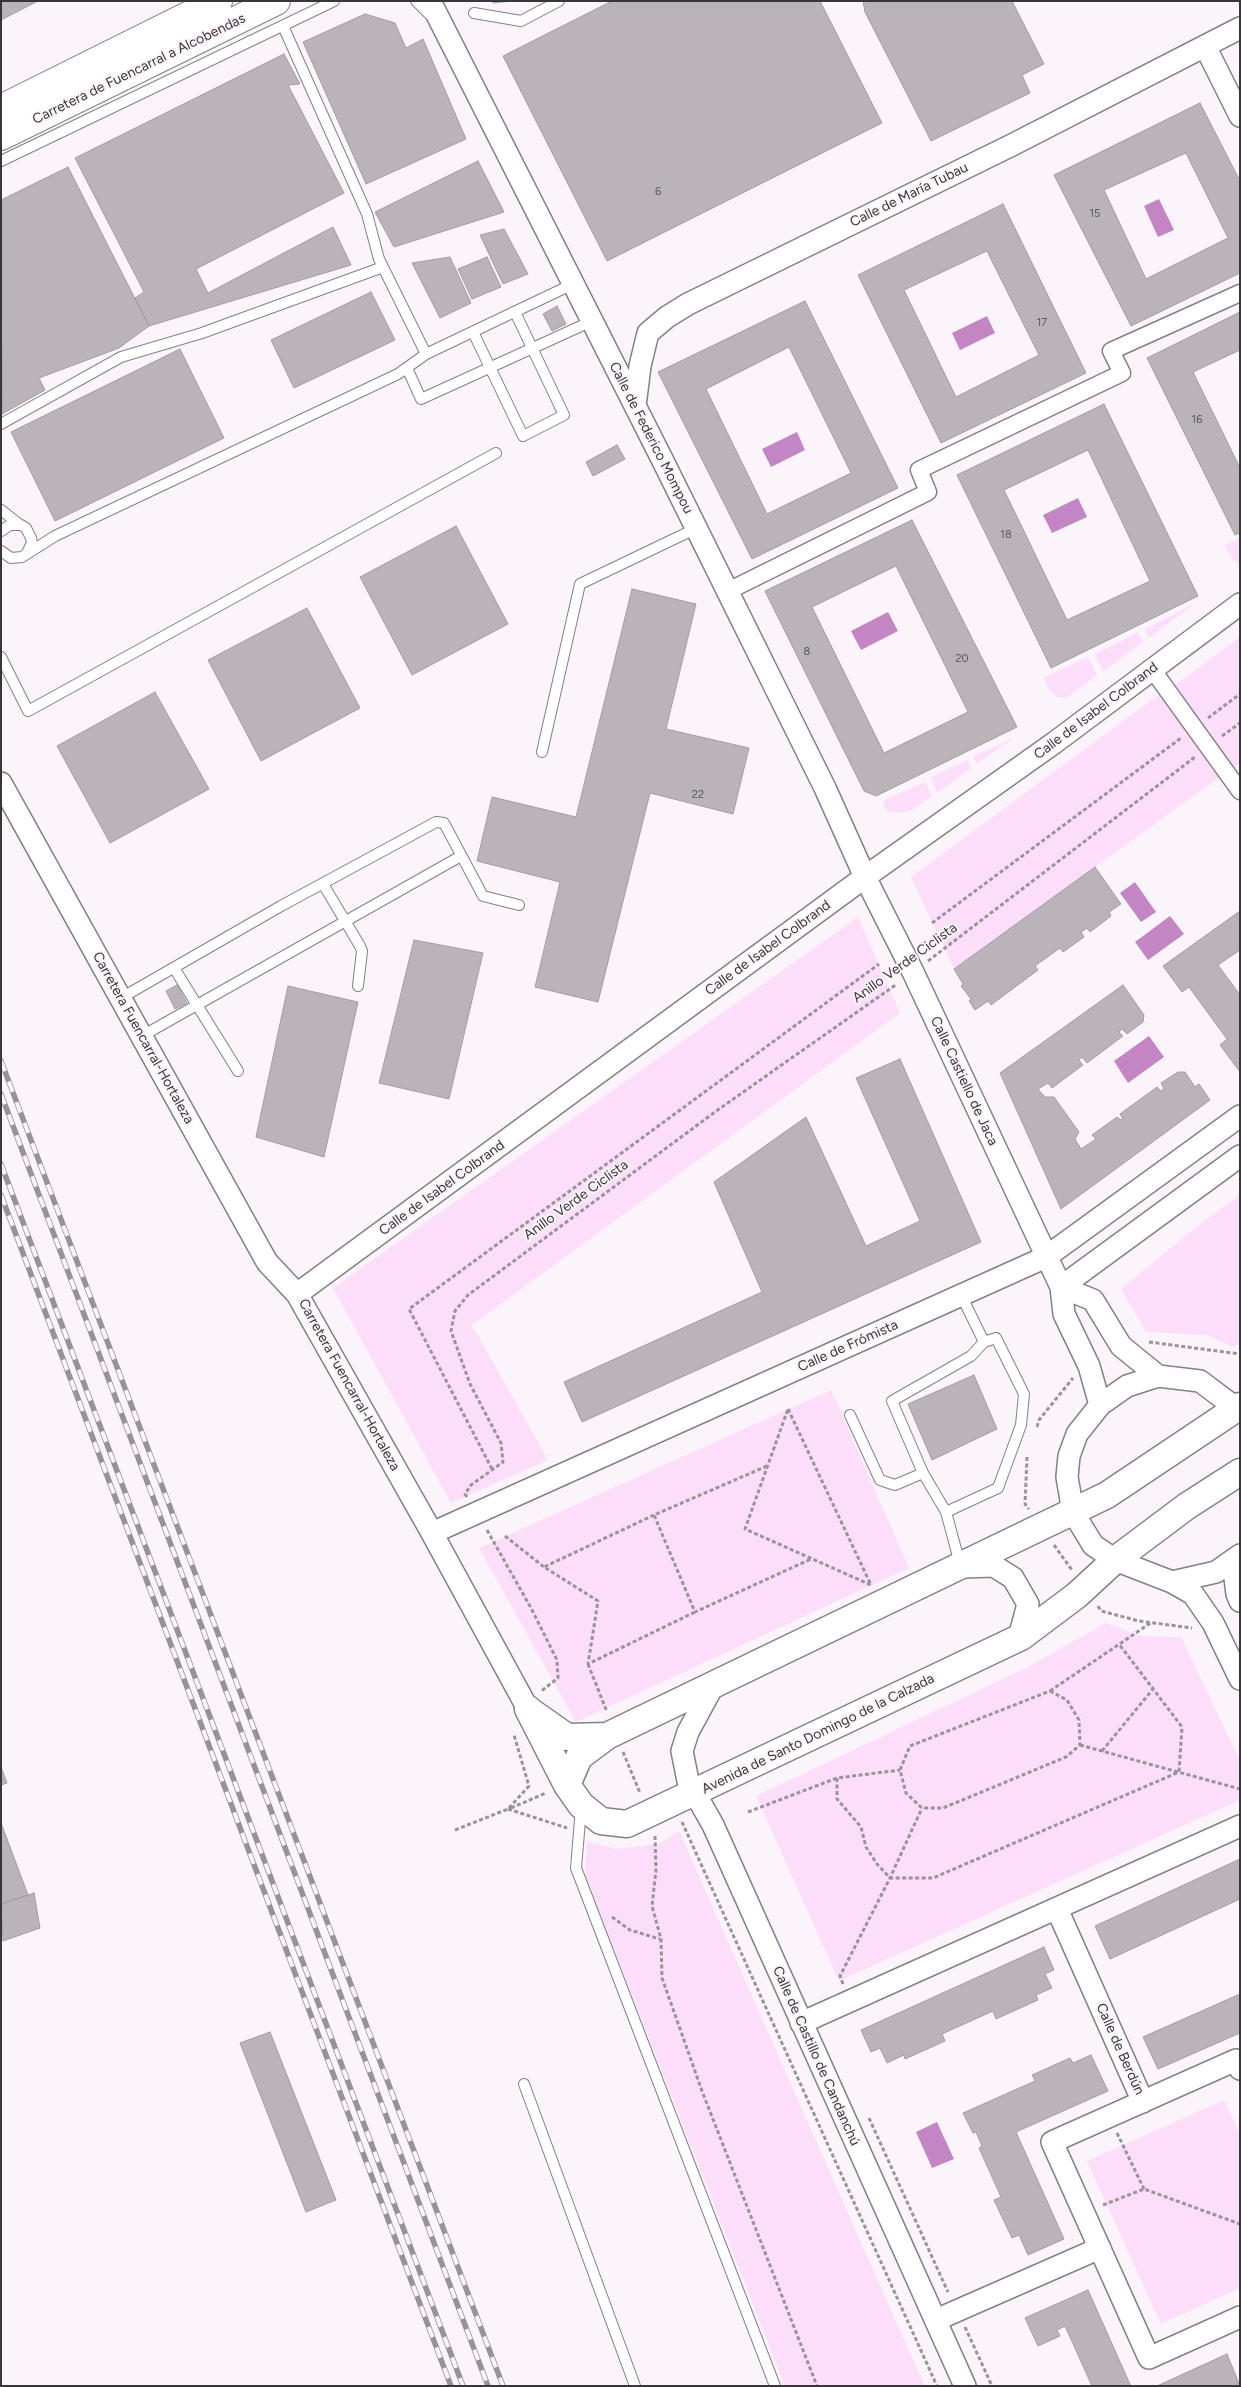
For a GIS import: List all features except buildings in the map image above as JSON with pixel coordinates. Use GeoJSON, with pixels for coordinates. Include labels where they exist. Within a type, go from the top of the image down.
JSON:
{"type":"FeatureCollection","features":[{"type":"Feature","properties":{"kind":"highway","name":"Carretera de Fuencarral a Alcobendas"},"geometry":{"type":"LineString","coordinates":[[1,109],[218,1]]}},
{"type":"Feature","properties":{"kind":"highway","name":"Carretera de Fuencarral a Alcobendas"},"geometry":{"type":"LineString","coordinates":[[1,136],[280,14]]}},
{"type":"Feature","properties":{"kind":"street","name":"Calle de Federico Mompou"},"geometry":{"type":"LineString","coordinates":[[430,1],[697,528],[825,788],[864,877]]}},
{"type":"Feature","properties":{"kind":"street","name":"Calle de María Tubau"},"geometry":{"type":"LineString","coordinates":[[635,406],[640,366],[648,333],[674,312],[1019,141],[1240,28]]}},
{"type":"Feature","properties":{"kind":"street"},"geometry":{"type":"LineString","coordinates":[[1205,46],[1240,116]]}},
{"type":"Feature","properties":{"kind":"street"},"geometry":{"type":"LineString","coordinates":[[728,591],[928,492],[919,470],[1122,373],[1112,351],[1240,293]]}},
{"type":"Feature","properties":{"kind":"street","name":"Calle de Isabel Colbrand"},"geometry":{"type":"LineString","coordinates":[[298,1294],[864,877],[1046,749],[1240,604]]}},
{"type":"Feature","properties":{"kind":"street"},"geometry":{"type":"LineString","coordinates":[[1152,669],[1240,791]]}},
{"type":"Feature","properties":{"kind":"street","name":"Carretera Fuencarral-Hortaleza"},"geometry":{"type":"LineString","coordinates":[[1,783],[267,1262],[298,1294],[432,1533],[521,1711],[574,1795],[601,1821],[627,1824],[696,1793]]}},
{"type":"Feature","properties":{"kind":"street","name":"Calle Castiello de Jaca"},"geometry":{"type":"LineString","coordinates":[[864,877],[913,972],[1061,1287],[1064,1314],[1089,1366],[1100,1405]]}},
{"type":"Feature","properties":{"kind":"street","name":"Calle de Frómista"},"geometry":{"type":"LineString","coordinates":[[432,1533],[1046,1257],[1240,1116]]}},
{"type":"Feature","properties":{"kind":"street"},"geometry":{"type":"LineString","coordinates":[[1061,1287],[1240,1156]]}},
{"type":"Feature","properties":{"kind":"street"},"geometry":{"type":"LineString","coordinates":[[1061,1287],[1093,1300],[1121,1346],[1158,1376]]}},
{"type":"Feature","properties":{"kind":"street"},"geometry":{"type":"LineString","coordinates":[[574,1795],[579,1757],[607,1736],[961,1567],[1074,1512],[1107,1495],[1239,1408],[1200,1381],[1158,1376],[1127,1386],[1100,1405],[1077,1434],[1069,1456],[1067,1477],[1074,1512],[1094,1545],[1115,1560],[1172,1582],[1193,1594],[1208,1615],[1240,1679]]}},
{"type":"Feature","properties":{"kind":"street","name":"Avenida de Santo Domingo de la Calzada"},"geometry":{"type":"LineString","coordinates":[[714,1684],[688,1732],[682,1751],[688,1780],[696,1793],[1021,1637],[1077,1595],[1115,1560],[1186,1506],[1240,1472]]}},
{"type":"Feature","properties":{"kind":"street"},"geometry":{"type":"LineString","coordinates":[[1172,1582],[1216,1572],[1236,1558]]}},
{"type":"Feature","properties":{"kind":"street"},"geometry":{"type":"LineString","coordinates":[[1236,1558],[1236,1594],[1240,1601]]}},
{"type":"Feature","properties":{"kind":"street"},"geometry":{"type":"LineString","coordinates":[[961,1567],[994,1566],[1013,1578],[1028,1604],[1020,1634],[1021,1637]]}},
{"type":"Feature","properties":{"kind":"street"},"geometry":{"type":"LineString","coordinates":[[521,1711],[568,1737],[607,1736]]}},
{"type":"Feature","properties":{"kind":"street","name":"Calle de Castillo de Candanchú"},"geometry":{"type":"LineString","coordinates":[[696,1793],[713,1825],[965,2386]]}},
{"type":"Feature","properties":{"kind":"street"},"geometry":{"type":"LineString","coordinates":[[801,2024],[1240,1826]]}},
{"type":"Feature","properties":{"kind":"street","name":"Calle de Berdún"},"geometry":{"type":"LineString","coordinates":[[1057,1909],[1143,2102],[1052,2142],[1100,2248]]}},
{"type":"Feature","properties":{"kind":"street"},"geometry":{"type":"LineString","coordinates":[[1143,2102],[1236,2060],[1240,2069]]}},
{"type":"Feature","properties":{"kind":"street"},"geometry":{"type":"LineString","coordinates":[[936,2320],[1100,2248],[1149,2358],[1240,2317]]}},
{"type":"Feature","properties":{"kind":"lane"},"geometry":{"type":"LineString","coordinates":[[1,162],[280,14],[334,1]]}},
{"type":"Feature","properties":{"kind":"lane"},"geometry":{"type":"LineString","coordinates":[[416,1],[444,29]]}},
{"type":"Feature","properties":{"kind":"lane"},"geometry":{"type":"LineString","coordinates":[[474,12],[521,21],[559,1]]}},
{"type":"Feature","properties":{"kind":"lane"},"geometry":{"type":"LineString","coordinates":[[280,14],[367,214],[383,267],[426,354]]}},
{"type":"Feature","properties":{"kind":"lane"},"geometry":{"type":"LineString","coordinates":[[1,424],[122,357],[211,329],[383,267]]}},
{"type":"Feature","properties":{"kind":"lane"},"geometry":{"type":"LineString","coordinates":[[1,551],[6,556],[17,558],[55,536],[390,378],[426,354],[573,284]]}},
{"type":"Feature","properties":{"kind":"lane"},"geometry":{"type":"LineString","coordinates":[[474,332],[522,436],[564,414],[515,312]]}},
{"type":"Feature","properties":{"kind":"lane"},"geometry":{"type":"LineString","coordinates":[[407,368],[422,398],[592,321]]}},
{"type":"Feature","properties":{"kind":"lane"},"geometry":{"type":"LineString","coordinates":[[1,657],[28,711],[496,453]]}},
{"type":"Feature","properties":{"kind":"lane"},"geometry":{"type":"LineString","coordinates":[[1,510],[26,528],[32,538],[32,543],[26,553]]}},
{"type":"Feature","properties":{"kind":"lane"},"geometry":{"type":"LineString","coordinates":[[1,531],[10,525],[21,525]]}},
{"type":"Feature","properties":{"kind":"lane"},"geometry":{"type":"LineString","coordinates":[[542,752],[580,584],[697,528]]}},
{"type":"Feature","properties":{"kind":"lane"},"geometry":{"type":"LineString","coordinates":[[32,538],[55,536]]}},
{"type":"Feature","properties":{"kind":"lane"},"geometry":{"type":"LineString","coordinates":[[121,998],[436,822],[444,823],[483,896],[518,905]]}},
{"type":"Feature","properties":{"kind":"lane"},"geometry":{"type":"LineString","coordinates":[[142,1036],[461,856]]}},
{"type":"Feature","properties":{"kind":"lane"},"geometry":{"type":"LineString","coordinates":[[322,884],[346,921],[362,951],[358,986]]}},
{"type":"Feature","properties":{"kind":"lane"},"geometry":{"type":"LineString","coordinates":[[174,968],[238,1071]]}},
{"type":"Feature","properties":{"kind":"lane"},"geometry":{"type":"LineString","coordinates":[[961,1295],[984,1342]]}},
{"type":"Feature","properties":{"kind":"lane"},"geometry":{"type":"LineString","coordinates":[[946,1512],[998,1488],[1021,1425],[1024,1394],[996,1338],[984,1342],[971,1356],[892,1401],[923,1473],[946,1512],[961,1567]]}},
{"type":"Feature","properties":{"kind":"lane"},"geometry":{"type":"LineString","coordinates":[[850,1415],[880,1480],[895,1484],[923,1473]]}},
{"type":"Feature","properties":{"kind":"lane"},"geometry":{"type":"LineString","coordinates":[[574,1795],[576,1868],[775,2386]]}},
{"type":"Feature","properties":{"kind":"lane"},"geometry":{"type":"LineString","coordinates":[[524,2084],[635,2386]]}},
{"type":"Feature","properties":{"kind":"path"},"geometry":{"type":"LineString","coordinates":[[932,923],[1240,694]]}},
{"type":"Feature","properties":{"kind":"path","name":"Anillo Verde Ciclista"},"geometry":{"type":"LineString","coordinates":[[521,1711],[539,1692],[558,1678],[557,1660],[531,1608],[465,1494],[471,1485],[503,1462],[502,1443],[470,1384],[451,1331],[455,1311],[468,1295],[719,1109],[913,972],[1240,723]]}},
{"type":"Feature","properties":{"kind":"path"},"geometry":{"type":"LineString","coordinates":[[492,1469],[409,1309],[879,964]]}},
{"type":"Feature","properties":{"kind":"path"},"geometry":{"type":"LineString","coordinates":[[788,1409],[871,1586],[746,1529],[768,1466],[788,1409]]}},
{"type":"Feature","properties":{"kind":"path"},"geometry":{"type":"LineString","coordinates":[[544,1566],[654,1515],[768,1466]]}},
{"type":"Feature","properties":{"kind":"path"},"geometry":{"type":"LineString","coordinates":[[654,1515],[696,1612]]}},
{"type":"Feature","properties":{"kind":"path"},"geometry":{"type":"LineString","coordinates":[[505,1536],[544,1566],[598,1601],[588,1664],[812,1559]]}},
{"type":"Feature","properties":{"kind":"path"},"geometry":{"type":"LineString","coordinates":[[1080,1745],[1066,1757],[943,1808],[922,1808],[906,1793],[900,1770],[910,1746],[1050,1691],[1152,1622]]}},
{"type":"Feature","properties":{"kind":"path"},"geometry":{"type":"LineString","coordinates":[[1119,1644],[1182,1727],[1179,1772]]}},
{"type":"Feature","properties":{"kind":"path"},"geometry":{"type":"LineString","coordinates":[[1102,1751],[1153,1689]]}},
{"type":"Feature","properties":{"kind":"path"},"geometry":{"type":"LineString","coordinates":[[1050,1691],[1066,1700],[1079,1720],[1080,1745]]}},
{"type":"Feature","properties":{"kind":"path"},"geometry":{"type":"LineString","coordinates":[[508,1809],[529,1786],[521,1711]]}},
{"type":"Feature","properties":{"kind":"path"},"geometry":{"type":"LineString","coordinates":[[1080,1745],[1240,1790]]}},
{"type":"Feature","properties":{"kind":"path"},"geometry":{"type":"LineString","coordinates":[[748,1812],[836,1778],[900,1770]]}},
{"type":"Feature","properties":{"kind":"path"},"geometry":{"type":"LineString","coordinates":[[836,1778],[837,1799],[861,1827],[866,1847],[877,1864],[890,1878],[933,1878],[1179,1772]]}},
{"type":"Feature","properties":{"kind":"path"},"geometry":{"type":"LineString","coordinates":[[455,1830],[508,1809],[574,1795]]}},
{"type":"Feature","properties":{"kind":"path"},"geometry":{"type":"LineString","coordinates":[[843,1985],[840,1976],[890,1878],[922,1808]]}},
{"type":"Feature","properties":{"kind":"path"},"geometry":{"type":"LineString","coordinates":[[817,2386],[676,2022],[662,1978],[661,1939],[652,1906],[656,1870],[655,1833],[658,1810],[680,1816],[937,2386]]}},
{"type":"Feature","properties":{"kind":"path"},"geometry":{"type":"LineString","coordinates":[[589,1902],[630,1930],[661,1939]]}},
{"type":"Feature","properties":{"kind":"path"},"geometry":{"type":"LineString","coordinates":[[868,2116],[949,2294]]}},
{"type":"Feature","properties":{"kind":"path"},"geometry":{"type":"LineString","coordinates":[[1109,2117],[1144,2189]]}},
{"type":"Feature","properties":{"kind":"path"},"geometry":{"type":"LineString","coordinates":[[1084,2213],[1144,2189],[1240,2224]]}},
{"type":"Feature","properties":{"kind":"path"},"geometry":{"type":"LineString","coordinates":[[965,2328],[992,2386]]}},
{"type":"Feature","properties":{"kind":"shaded area"},"geometry":{"type":"Polygon","coordinates":[[[1159,199],[1174,230],[1158,237],[1144,206],[1159,199]]]}},
{"type":"Feature","properties":{"kind":"shaded area"},"geometry":{"type":"Polygon","coordinates":[[[987,316],[995,333],[960,350],[952,333],[987,316]]]}},
{"type":"Feature","properties":{"kind":"shaded area"},"geometry":{"type":"Polygon","coordinates":[[[797,432],[805,450],[771,467],[762,449],[797,432]]]}},
{"type":"Feature","properties":{"kind":"shaded area"},"geometry":{"type":"Polygon","coordinates":[[[1078,498],[1087,517],[1052,533],[1043,515],[1078,498]]]}},
{"type":"Feature","properties":{"kind":"shaded area"},"geometry":{"type":"Polygon","coordinates":[[[1240,538],[1240,564],[1233,560],[1225,545],[1240,538]]]}},
{"type":"Feature","properties":{"kind":"shaded area"},"geometry":{"type":"Polygon","coordinates":[[[1194,604],[1149,638],[1145,629],[1194,604]]]}},
{"type":"Feature","properties":{"kind":"shaded area"},"geometry":{"type":"Polygon","coordinates":[[[888,612],[898,631],[861,650],[851,631],[888,612]]]}},
{"type":"Feature","properties":{"kind":"shaded area"},"geometry":{"type":"Polygon","coordinates":[[[1138,632],[1143,642],[1103,672],[1095,654],[1138,632]]]}},
{"type":"Feature","properties":{"kind":"shaded area"},"geometry":{"type":"Polygon","coordinates":[[[1240,637],[1240,763],[1232,769],[1174,686],[1240,637]]]}},
{"type":"Feature","properties":{"kind":"shaded area"},"geometry":{"type":"Polygon","coordinates":[[[1088,657],[1097,675],[1066,698],[1057,697],[1048,688],[1043,678],[1088,657]]]}},
{"type":"Feature","properties":{"kind":"shaded area"},"geometry":{"type":"Polygon","coordinates":[[[1161,693],[1220,777],[954,969],[911,877],[1161,693]]]}},
{"type":"Feature","properties":{"kind":"shaded area"},"geometry":{"type":"Polygon","coordinates":[[[1012,739],[977,764],[973,756],[1012,739]]]}},
{"type":"Feature","properties":{"kind":"shaded area"},"geometry":{"type":"Polygon","coordinates":[[[967,760],[971,768],[937,793],[931,777],[967,760]]]}},
{"type":"Feature","properties":{"kind":"shaded area"},"geometry":{"type":"Polygon","coordinates":[[[925,782],[932,796],[909,811],[888,812],[883,806],[885,800],[925,782]]]}},
{"type":"Feature","properties":{"kind":"shaded area"},"geometry":{"type":"Polygon","coordinates":[[[1135,882],[1156,912],[1141,922],[1120,893],[1135,882]]]}},
{"type":"Feature","properties":{"kind":"shaded area"},"geometry":{"type":"Polygon","coordinates":[[[1170,916],[1184,934],[1148,960],[1135,942],[1170,916]]]}},
{"type":"Feature","properties":{"kind":"shaded area"},"geometry":{"type":"Polygon","coordinates":[[[858,917],[900,1013],[472,1325],[548,1460],[451,1503],[333,1288],[858,917]]]}},
{"type":"Feature","properties":{"kind":"shaded area"},"geometry":{"type":"Polygon","coordinates":[[[1149,1036],[1164,1057],[1128,1083],[1114,1061],[1149,1036]]]}},
{"type":"Feature","properties":{"kind":"shaded area"},"geometry":{"type":"Polygon","coordinates":[[[1240,1195],[1240,1343],[1233,1347],[1207,1335],[1146,1332],[1121,1289],[1200,1224],[1240,1195]]]}},
{"type":"Feature","properties":{"kind":"shaded area"},"geometry":{"type":"Polygon","coordinates":[[[831,1390],[909,1568],[576,1722],[479,1548],[831,1390]]]}},
{"type":"Feature","properties":{"kind":"shaded area"},"geometry":{"type":"Polygon","coordinates":[[[1106,1623],[1142,1636],[1181,1637],[1240,1761],[1240,1800],[839,1981],[756,1796],[1028,1667],[1106,1623]]]}},
{"type":"Feature","properties":{"kind":"shaded area"},"geometry":{"type":"Polygon","coordinates":[[[679,1831],[925,2386],[785,2386],[585,1875],[587,1841],[616,1849],[659,1844],[679,1831]]]}},
{"type":"Feature","properties":{"kind":"shaded area"},"geometry":{"type":"Polygon","coordinates":[[[1224,2100],[1240,2134],[1240,2288],[1161,2324],[1087,2161],[1224,2100]]]}},
{"type":"Feature","properties":{"kind":"shaded area"},"geometry":{"type":"Polygon","coordinates":[[[937,2122],[954,2159],[932,2168],[916,2132],[937,2122]]]}},
{"type":"Feature","properties":{"kind":"railway"},"geometry":{"type":"LineString","coordinates":[[1,1061],[503,2386]]}},
{"type":"Feature","properties":{"kind":"railway"},"geometry":{"type":"LineString","coordinates":[[1,1094],[488,2386]]}},
{"type":"Feature","properties":{"kind":"railway"},"geometry":{"type":"LineString","coordinates":[[1,1164],[463,2386]]}},
{"type":"Feature","properties":{"kind":"railway"},"geometry":{"type":"LineString","coordinates":[[1,1195],[451,2386]]}}]}
